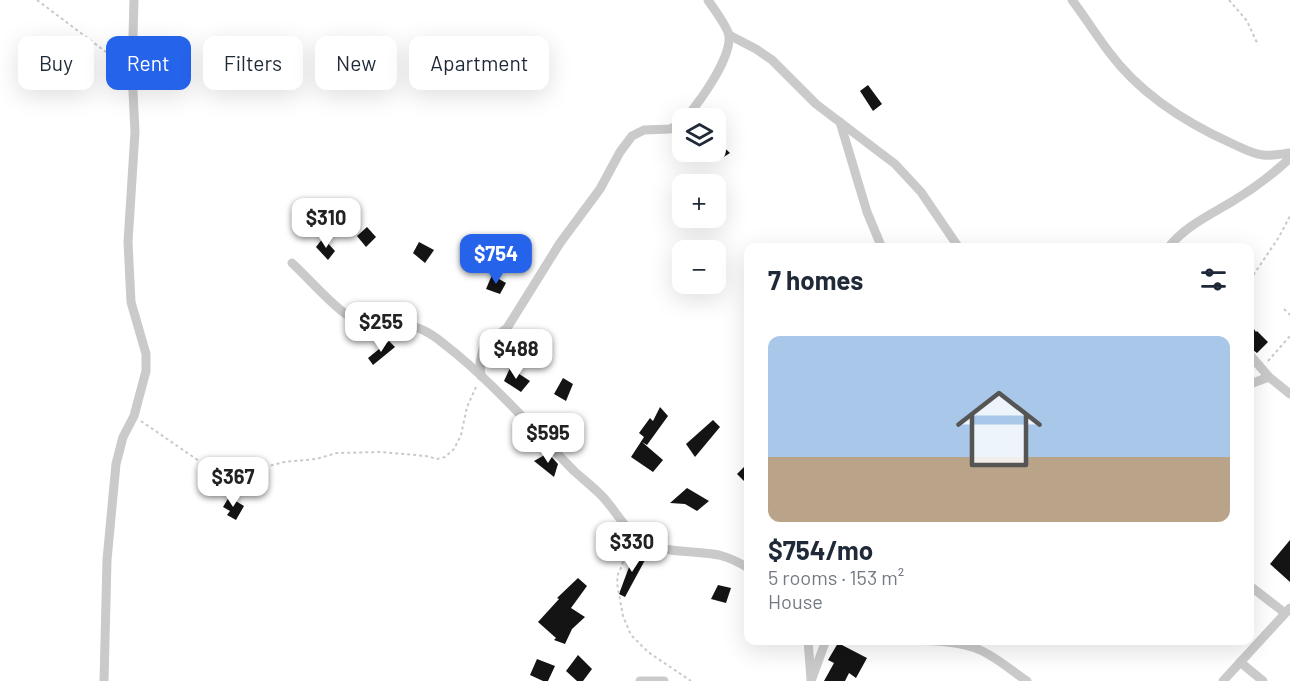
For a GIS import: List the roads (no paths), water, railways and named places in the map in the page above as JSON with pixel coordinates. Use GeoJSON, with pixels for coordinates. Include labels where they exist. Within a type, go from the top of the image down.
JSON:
{"type":"FeatureCollection","features":[{"type":"Feature","properties":{"kind":"street"},"geometry":{"type":"LineString","coordinates":[[104,681],[107,560],[116,464],[123,437],[134,416],[142,389],[146,354],[131,302],[128,242],[135,132],[132,72],[134,0]]}},
{"type":"Feature","properties":{"kind":"street"},"geometry":{"type":"LineString","coordinates":[[708,0],[729,35],[756,48],[772,60],[816,104],[895,164],[921,192],[957,243]]}},
{"type":"Feature","properties":{"kind":"street"},"geometry":{"type":"LineString","coordinates":[[1072,0],[1109,53],[1129,75],[1182,119],[1255,153],[1264,155],[1290,153]]}},
{"type":"Feature","properties":{"kind":"street"},"geometry":{"type":"LineString","coordinates":[[693,108],[727,53],[729,35]]}},
{"type":"Feature","properties":{"kind":"street"},"geometry":{"type":"LineString","coordinates":[[840,122],[867,212],[880,243]]}},
{"type":"Feature","properties":{"kind":"street"},"geometry":{"type":"LineString","coordinates":[[481,376],[480,362],[483,349],[488,342],[507,328],[560,243],[600,189],[620,152],[632,136],[644,130],[672,128]]}},
{"type":"Feature","properties":{"kind":"street"},"geometry":{"type":"LineString","coordinates":[[1172,243],[1197,222],[1235,200],[1275,172],[1290,158]]}},
{"type":"Feature","properties":{"kind":"street"},"geometry":{"type":"LineString","coordinates":[[292,263],[341,310],[356,319],[375,329],[382,330],[401,325],[423,329],[443,343],[538,431],[576,473],[615,510],[627,528],[640,541],[675,551],[718,555],[744,566]]}},
{"type":"Feature","properties":{"kind":"street"},"geometry":{"type":"LineString","coordinates":[[1254,360],[1266,375],[1290,394]]}},
{"type":"Feature","properties":{"kind":"street"},"geometry":{"type":"LineString","coordinates":[[1254,382],[1266,375]]}},
{"type":"Feature","properties":{"kind":"street"},"geometry":{"type":"LineString","coordinates":[[1223,681],[1288,611],[1254,589]]}},
{"type":"Feature","properties":{"kind":"street"},"geometry":{"type":"LineString","coordinates":[[808,645],[811,681]]}},
{"type":"Feature","properties":{"kind":"street"},"geometry":{"type":"LineString","coordinates":[[811,681],[824,645]]}},
{"type":"Feature","properties":{"kind":"street"},"geometry":{"type":"LineString","coordinates":[[962,645],[980,650],[1027,681]]}},
{"type":"Feature","properties":{"kind":"street"},"geometry":{"type":"LineString","coordinates":[[1240,662],[1263,681]]}},
{"type":"Feature","properties":{"kind":"street"},"geometry":{"type":"LineString","coordinates":[[640,681],[664,681]]}}]}
